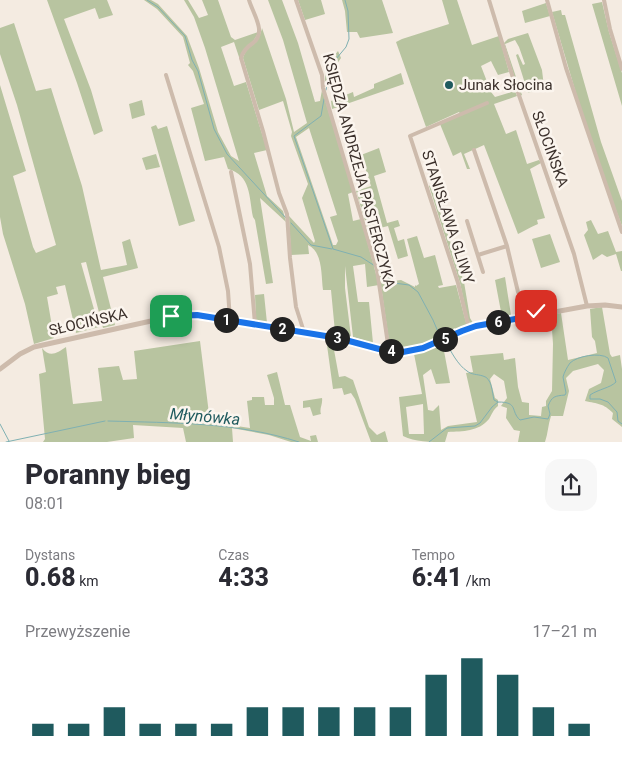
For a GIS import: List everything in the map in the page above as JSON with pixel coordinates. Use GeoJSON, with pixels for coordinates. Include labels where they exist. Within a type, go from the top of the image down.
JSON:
{"type":"FeatureCollection","features":[{"type":"Feature","properties":{"kind":"street"},"geometry":{"type":"LineString","coordinates":[[249,0],[260,32],[258,39],[245,49],[241,58],[287,214],[295,298],[298,317],[304,332]]}},
{"type":"Feature","properties":{"kind":"street","name":"KSIĘDZA ANDRZEJA PASTERCZYKA"},"geometry":{"type":"LineString","coordinates":[[296,0],[322,75],[324,88],[378,270],[389,351]]}},
{"type":"Feature","properties":{"kind":"street","name":"SŁOCIŃSKA"},"geometry":{"type":"LineString","coordinates":[[490,0],[515,86],[574,254],[587,306]]}},
{"type":"Feature","properties":{"kind":"street"},"geometry":{"type":"LineString","coordinates":[[547,0],[572,85],[622,232]]}},
{"type":"Feature","properties":{"kind":"street"},"geometry":{"type":"LineString","coordinates":[[604,0],[610,29],[622,69]]}},
{"type":"Feature","properties":{"kind":"street"},"geometry":{"type":"LineString","coordinates":[[166,75],[219,247],[225,272],[230,320]]}},
{"type":"Feature","properties":{"kind":"street","name":"STANISŁAWA GLIWY"},"geometry":{"type":"LineString","coordinates":[[469,328],[458,282],[410,136],[487,103]]}},
{"type":"Feature","properties":{"kind":"street"},"geometry":{"type":"LineString","coordinates":[[474,150],[507,246],[518,292],[532,306],[537,315]]}},
{"type":"Feature","properties":{"kind":"street"},"geometry":{"type":"LineString","coordinates":[[231,172],[250,264],[256,324]]}},
{"type":"Feature","properties":{"kind":"street"},"geometry":{"type":"LineString","coordinates":[[467,221],[483,272]]}},
{"type":"Feature","properties":{"kind":"street"},"geometry":{"type":"LineString","coordinates":[[478,256],[507,246]]}},
{"type":"Feature","properties":{"kind":"street","name":"SŁOCIŃSKA"},"geometry":{"type":"LineString","coordinates":[[0,369],[20,354],[34,348],[178,315],[197,315],[256,324],[351,341],[389,351],[403,352],[423,348],[469,328],[587,306],[605,305],[622,307]]}},
{"type":"Feature","properties":{"kind":"green space"},"geometry":{"type":"Polygon","coordinates":[[[47,0],[107,0],[113,15],[99,19],[95,8],[64,19],[91,90],[103,131],[94,135],[77,83],[47,0]]]}},
{"type":"Feature","properties":{"kind":"green space"},"geometry":{"type":"Polygon","coordinates":[[[144,0],[151,0],[158,4],[187,36],[199,68],[218,132],[231,156],[239,161],[205,48],[194,17],[184,0],[188,0],[199,18],[208,15],[202,0],[218,0],[231,37],[235,40],[258,32],[254,40],[241,55],[240,60],[234,42],[221,47],[234,86],[246,82],[267,150],[254,153],[267,196],[283,211],[286,222],[260,198],[273,283],[266,284],[255,220],[245,182],[236,172],[228,169],[224,157],[205,161],[191,108],[204,104],[193,71],[188,65],[190,63],[183,37],[157,9],[144,0]]]}},
{"type":"Feature","properties":{"kind":"green space"},"geometry":{"type":"Polygon","coordinates":[[[268,0],[282,0],[298,43],[315,102],[320,101],[322,90],[353,192],[348,194],[353,221],[361,219],[379,285],[367,287],[365,264],[353,266],[358,302],[369,302],[373,343],[353,337],[345,266],[345,288],[351,337],[338,335],[335,332],[331,290],[323,290],[319,258],[313,248],[308,245],[309,254],[291,255],[289,216],[314,243],[315,241],[302,198],[308,184],[291,136],[292,132],[283,101],[259,110],[243,58],[262,28],[286,99],[294,132],[307,123],[283,40],[268,0]],[[309,128],[296,137],[333,245],[336,245],[338,241],[330,217],[337,215],[309,128]]]}},
{"type":"Feature","properties":{"kind":"green space"},"geometry":{"type":"Polygon","coordinates":[[[298,0],[321,0],[325,14],[305,20],[298,0]]]}},
{"type":"Feature","properties":{"kind":"green space"},"geometry":{"type":"Polygon","coordinates":[[[342,0],[382,0],[393,33],[360,38],[357,32],[347,32],[342,0]]]}},
{"type":"Feature","properties":{"kind":"green space"},"geometry":{"type":"Polygon","coordinates":[[[442,0],[457,0],[472,45],[499,36],[509,72],[498,75],[491,61],[481,66],[491,92],[495,97],[515,91],[517,96],[494,104],[506,134],[516,130],[527,164],[539,160],[541,163],[530,169],[545,218],[537,220],[538,224],[518,234],[484,145],[464,154],[470,169],[467,169],[461,152],[453,156],[440,124],[461,115],[459,112],[426,127],[396,42],[449,24],[442,0]]]}},
{"type":"Feature","properties":{"kind":"green space"},"geometry":{"type":"Polygon","coordinates":[[[602,2],[622,73],[622,106],[592,4],[602,2]]]}},
{"type":"Feature","properties":{"kind":"green space"},"geometry":{"type":"Polygon","coordinates":[[[546,3],[550,16],[525,23],[522,11],[546,3]]]}},
{"type":"Feature","properties":{"kind":"green space"},"geometry":{"type":"Polygon","coordinates":[[[561,10],[562,15],[565,15],[601,142],[622,201],[622,226],[599,165],[552,12],[561,10]]]}},
{"type":"Feature","properties":{"kind":"green space"},"geometry":{"type":"Polygon","coordinates":[[[14,23],[36,91],[51,88],[82,186],[101,270],[127,265],[122,242],[130,239],[138,268],[103,277],[115,325],[103,328],[86,262],[81,263],[99,327],[76,333],[65,285],[56,287],[58,294],[47,297],[54,338],[34,344],[25,304],[3,234],[0,217],[0,85],[26,171],[13,176],[33,247],[36,253],[56,245],[17,105],[0,54],[0,28],[14,23]]]}},
{"type":"Feature","properties":{"kind":"green space"},"geometry":{"type":"Polygon","coordinates":[[[528,33],[542,70],[544,87],[528,93],[516,55],[518,54],[523,65],[525,64],[515,40],[505,44],[522,95],[520,96],[504,43],[508,39],[528,33]]]}},
{"type":"Feature","properties":{"kind":"green space"},"geometry":{"type":"Polygon","coordinates":[[[338,51],[341,58],[334,68],[330,88],[325,86],[326,72],[338,51]]]}},
{"type":"Feature","properties":{"kind":"green space"},"geometry":{"type":"Polygon","coordinates":[[[401,73],[404,84],[332,109],[331,101],[353,92],[354,97],[374,88],[374,84],[401,73]]]}},
{"type":"Feature","properties":{"kind":"green space"},"geometry":{"type":"Polygon","coordinates":[[[142,100],[145,115],[132,119],[129,104],[142,100]]]}},
{"type":"Feature","properties":{"kind":"green space"},"geometry":{"type":"Polygon","coordinates":[[[156,125],[158,129],[167,126],[195,221],[179,226],[151,127],[156,125]]]}},
{"type":"Feature","properties":{"kind":"green space"},"geometry":{"type":"Polygon","coordinates":[[[379,148],[386,172],[374,176],[387,223],[398,220],[400,226],[394,228],[398,241],[404,239],[408,256],[398,259],[388,226],[368,231],[356,191],[371,186],[361,155],[379,148]]]}},
{"type":"Feature","properties":{"kind":"green space"},"geometry":{"type":"Polygon","coordinates":[[[156,154],[160,167],[146,170],[142,158],[156,154]]]}},
{"type":"Feature","properties":{"kind":"green space"},"geometry":{"type":"Polygon","coordinates":[[[431,185],[464,282],[470,318],[473,323],[471,324],[468,320],[460,283],[429,186],[431,185]]]}},
{"type":"Feature","properties":{"kind":"green space"},"geometry":{"type":"Polygon","coordinates":[[[591,220],[598,234],[608,231],[616,252],[622,251],[622,271],[616,254],[607,257],[602,254],[593,260],[584,235],[588,230],[586,222],[591,220]]]}},
{"type":"Feature","properties":{"kind":"green space"},"geometry":{"type":"Polygon","coordinates":[[[550,234],[560,262],[541,268],[532,239],[550,234]]]}},
{"type":"Feature","properties":{"kind":"green space"},"geometry":{"type":"Polygon","coordinates":[[[417,236],[424,258],[435,255],[443,285],[438,286],[439,288],[456,285],[467,326],[456,331],[455,328],[428,343],[425,342],[425,344],[390,348],[379,272],[380,268],[394,281],[401,280],[415,287],[415,285],[419,284],[407,239],[417,236]]]}},
{"type":"Feature","properties":{"kind":"green space"},"geometry":{"type":"Polygon","coordinates":[[[505,277],[511,315],[502,317],[495,280],[505,277]]]}},
{"type":"Feature","properties":{"kind":"green space"},"geometry":{"type":"Polygon","coordinates":[[[264,294],[267,323],[256,320],[255,295],[264,294]]]}},
{"type":"Feature","properties":{"kind":"green space"},"geometry":{"type":"Polygon","coordinates":[[[602,307],[610,354],[612,357],[620,355],[622,369],[622,427],[612,419],[613,413],[606,407],[585,401],[589,389],[601,383],[604,370],[598,364],[573,371],[566,378],[569,391],[563,416],[551,416],[545,442],[518,442],[520,431],[514,430],[506,418],[507,408],[501,406],[507,398],[504,381],[494,374],[490,379],[495,398],[498,400],[498,406],[485,423],[475,429],[448,432],[445,442],[418,441],[403,436],[399,397],[422,394],[414,354],[427,351],[440,344],[444,351],[450,383],[436,384],[431,369],[423,375],[428,410],[433,411],[439,405],[441,430],[448,426],[477,422],[466,373],[473,372],[470,356],[503,353],[504,360],[515,358],[518,387],[522,402],[529,403],[529,415],[541,416],[542,407],[546,406],[546,401],[552,391],[553,344],[551,315],[561,313],[568,360],[597,353],[595,341],[592,337],[590,309],[602,307]],[[423,404],[406,407],[409,434],[424,434],[423,404]]]}},
{"type":"Feature","properties":{"kind":"green space"},"geometry":{"type":"Polygon","coordinates":[[[326,338],[332,339],[339,377],[345,376],[353,380],[369,427],[377,435],[385,431],[388,442],[371,442],[351,393],[344,395],[342,388],[333,389],[326,338]]]}},
{"type":"Feature","properties":{"kind":"green space"},"geometry":{"type":"Polygon","coordinates":[[[200,341],[210,422],[250,428],[247,401],[252,400],[252,397],[264,397],[265,405],[274,405],[274,398],[267,375],[277,372],[285,405],[290,405],[300,437],[311,441],[310,436],[316,435],[318,442],[291,442],[269,435],[232,428],[233,442],[186,442],[183,428],[133,425],[134,438],[107,442],[43,442],[45,439],[39,374],[46,372],[42,348],[51,354],[57,353],[66,347],[73,404],[102,401],[98,368],[119,366],[123,380],[137,379],[134,351],[200,341]]]}},
{"type":"Feature","properties":{"kind":"green space"},"geometry":{"type":"Polygon","coordinates":[[[322,398],[321,414],[313,416],[310,407],[303,408],[303,401],[322,398]]]}},
{"type":"Feature","properties":{"kind":"waterway"},"geometry":{"type":"LineString","coordinates":[[147,0],[158,7],[185,36],[192,60],[198,71],[214,129],[227,154],[286,218]]}},
{"type":"Feature","properties":{"kind":"waterway"},"geometry":{"type":"LineString","coordinates":[[326,90],[331,65],[346,47],[349,39],[348,11],[345,0]]}},
{"type":"Feature","properties":{"kind":"waterway"},"geometry":{"type":"LineString","coordinates":[[324,99],[321,116],[294,136],[333,249],[361,257],[375,266]]}},
{"type":"Feature","properties":{"kind":"waterway"},"geometry":{"type":"LineString","coordinates":[[291,223],[311,245],[332,249]]}},
{"type":"Feature","properties":{"kind":"waterway"},"geometry":{"type":"LineString","coordinates":[[379,270],[394,283],[409,285],[418,292],[439,334],[443,337]]}},
{"type":"Feature","properties":{"kind":"waterway"},"geometry":{"type":"LineString","coordinates":[[446,342],[455,358],[464,368],[471,373],[488,379],[494,400],[498,402]]}},
{"type":"Feature","properties":{"kind":"waterway","name":"Młynówka"},"geometry":{"type":"LineString","coordinates":[[429,442],[447,428],[475,426],[480,423],[498,402],[512,405],[520,420],[534,417],[548,419],[550,414],[548,406],[552,398],[565,395],[566,393],[563,377],[570,363],[578,358],[589,356],[600,355],[608,358],[616,382],[590,395],[590,399],[600,399],[608,402],[617,412],[618,421],[622,424]]}},
{"type":"Feature","properties":{"kind":"waterway","name":"Młynówka"},"geometry":{"type":"LineString","coordinates":[[6,442],[105,421]]}},
{"type":"Feature","properties":{"kind":"waterway","name":"Młynówka"},"geometry":{"type":"LineString","coordinates":[[108,421],[181,423],[228,427],[276,435],[299,442]]}},
{"type":"Feature","properties":{"kind":"waterway"},"geometry":{"type":"LineString","coordinates":[[0,424],[9,441]]}},
{"type":"Feature","properties":{"kind":"place","name":"Junak Słocina"},"geometry":{"type":"Point","coordinates":[449,85]}},
{"type":"Feature","properties":{"kind":"route"},"geometry":{"type":"LineString","coordinates":[[171,316],[197,315],[338,338],[379,349],[403,352],[432,345],[476,326],[537,315],[536,311]]}}]}
